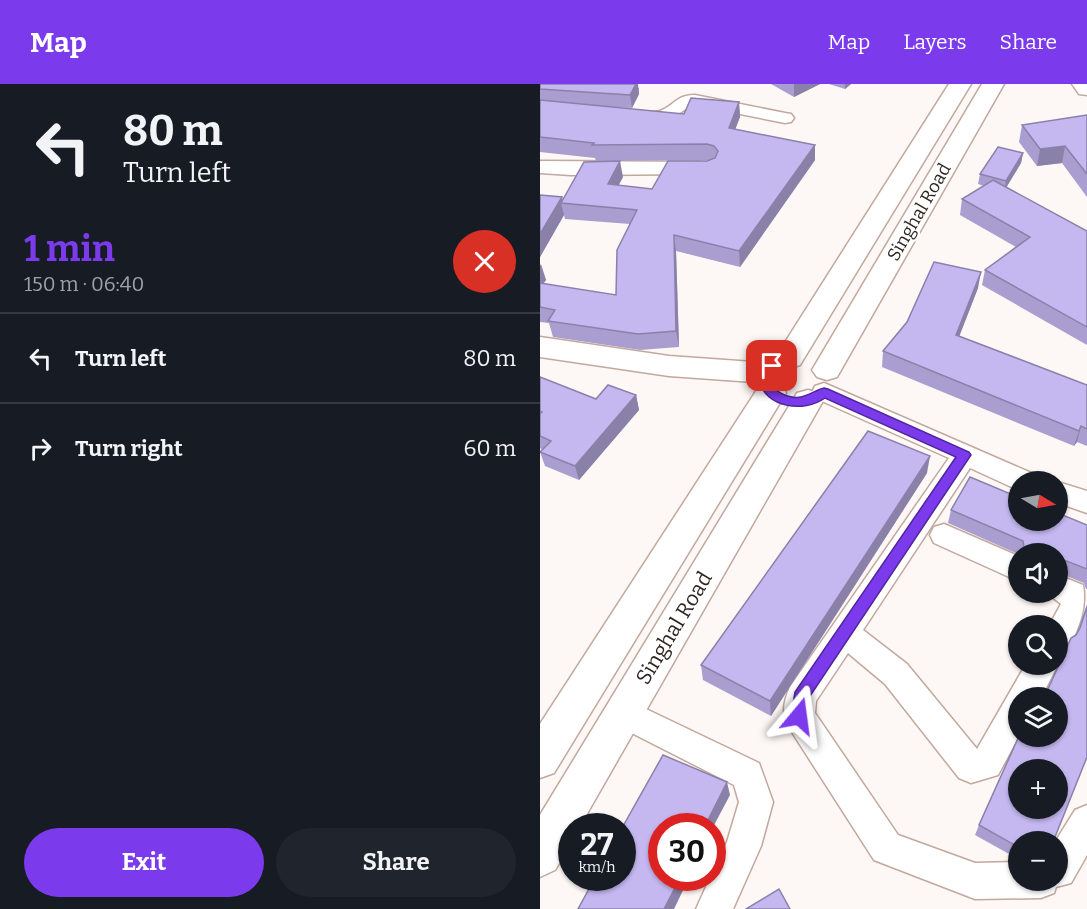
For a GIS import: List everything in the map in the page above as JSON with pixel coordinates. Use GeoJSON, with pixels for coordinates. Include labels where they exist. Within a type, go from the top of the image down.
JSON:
{"type":"FeatureCollection","features":[{"type":"Feature","properties":{"kind":"street","name":"Singhal Road"},"geometry":{"type":"LineString","coordinates":[[540,759],[776,374],[960,84]]}},
{"type":"Feature","properties":{"kind":"street","name":"Singhal Road"},"geometry":{"type":"LineString","coordinates":[[540,855],[623,713],[820,388],[993,84]]}},
{"type":"Feature","properties":{"kind":"street"},"geometry":{"type":"LineString","coordinates":[[1083,84],[1087,89]]}},
{"type":"Feature","properties":{"kind":"street"},"geometry":{"type":"LineString","coordinates":[[616,114],[663,117],[673,113],[687,100],[695,100],[785,118]]}},
{"type":"Feature","properties":{"kind":"street"},"geometry":{"type":"LineString","coordinates":[[540,167],[708,168]]}},
{"type":"Feature","properties":{"kind":"street"},"geometry":{"type":"LineString","coordinates":[[540,347],[669,366],[776,374],[812,359],[820,388]]}},
{"type":"Feature","properties":{"kind":"street"},"geometry":{"type":"LineString","coordinates":[[776,374],[788,402],[820,388],[1008,474]]}},
{"type":"Feature","properties":{"kind":"street"},"geometry":{"type":"LineString","coordinates":[[964,455],[801,697],[799,716],[886,848],[975,881],[1008,880]]}},
{"type":"Feature","properties":{"kind":"street"},"geometry":{"type":"LineString","coordinates":[[1068,495],[1087,502]]}},
{"type":"Feature","properties":{"kind":"street"},"geometry":{"type":"LineString","coordinates":[[944,535],[1008,564]]}},
{"type":"Feature","properties":{"kind":"street"},"geometry":{"type":"LineString","coordinates":[[1068,592],[1073,594],[1076,605],[1068,620]]}},
{"type":"Feature","properties":{"kind":"street"},"geometry":{"type":"LineString","coordinates":[[844,632],[896,674],[971,767],[987,764],[1008,725]]}},
{"type":"Feature","properties":{"kind":"street"},"geometry":{"type":"LineString","coordinates":[[623,713],[747,774],[756,802],[743,846],[714,909]]}},
{"type":"Feature","properties":{"kind":"street"},"geometry":{"type":"LineString","coordinates":[[1068,853],[1087,822]]}},
{"type":"Feature","properties":{"kind":"building"},"geometry":{"type":"Polygon","coordinates":[[[540,84],[636,84],[630,95],[540,89],[540,84]]]}},
{"type":"Feature","properties":{"kind":"building"},"geometry":{"type":"Polygon","coordinates":[[[691,98],[739,102],[729,128],[815,145],[739,251],[674,235],[676,331],[638,334],[548,321],[555,310],[540,307],[540,283],[616,295],[617,250],[637,210],[561,203],[584,162],[620,161],[608,184],[652,189],[668,161],[707,161],[715,158],[718,151],[714,146],[707,144],[592,145],[594,143],[540,137],[540,100],[684,114],[691,98]]]}},
{"type":"Feature","properties":{"kind":"building"},"geometry":{"type":"Polygon","coordinates":[[[1087,115],[1087,174],[1065,146],[1040,149],[1022,125],[1087,115]]]}},
{"type":"Feature","properties":{"kind":"building"},"geometry":{"type":"Polygon","coordinates":[[[998,147],[1023,153],[1006,181],[980,174],[998,147]]]}},
{"type":"Feature","properties":{"kind":"building"},"geometry":{"type":"Polygon","coordinates":[[[993,180],[1087,231],[1087,327],[985,270],[1030,237],[962,199],[993,180]]]}},
{"type":"Feature","properties":{"kind":"building"},"geometry":{"type":"Polygon","coordinates":[[[540,195],[562,197],[540,234],[540,195]]]}},
{"type":"Feature","properties":{"kind":"building"},"geometry":{"type":"Polygon","coordinates":[[[934,262],[981,272],[956,335],[1087,385],[1087,429],[1081,426],[1079,431],[883,351],[907,322],[934,262]]]}},
{"type":"Feature","properties":{"kind":"building"},"geometry":{"type":"Polygon","coordinates":[[[540,377],[596,399],[608,385],[636,395],[575,466],[540,452],[551,441],[540,436],[540,414],[542,412],[540,411],[540,377]]]}},
{"type":"Feature","properties":{"kind":"building"},"geometry":{"type":"Polygon","coordinates":[[[868,431],[930,456],[770,701],[701,665],[868,431]]]}},
{"type":"Feature","properties":{"kind":"building"},"geometry":{"type":"Polygon","coordinates":[[[970,477],[1008,493],[1008,531],[1068,531],[1068,517],[1087,525],[1087,569],[1068,562],[1068,543],[1023,543],[951,510],[970,477]]]}},
{"type":"Feature","properties":{"kind":"building"},"geometry":{"type":"Polygon","coordinates":[[[1087,607],[1087,757],[1068,804],[1068,759],[1009,759],[1014,747],[1068,747],[1068,687],[1049,687],[1054,675],[1068,675],[1068,645],[1071,638],[1076,635],[1087,607]]]}},
{"type":"Feature","properties":{"kind":"building"},"geometry":{"type":"Polygon","coordinates":[[[663,755],[727,782],[712,813],[648,813],[648,891],[673,891],[664,909],[578,909],[588,891],[636,891],[636,813],[630,813],[663,755]]]}},
{"type":"Feature","properties":{"kind":"building"},"geometry":{"type":"Polygon","coordinates":[[[1008,760],[1008,819],[1062,819],[1057,831],[1008,831],[1008,841],[979,825],[1008,760]]]}},
{"type":"Feature","properties":{"kind":"building"},"geometry":{"type":"Polygon","coordinates":[[[779,889],[790,909],[746,909],[779,889]]]}},
{"type":"Feature","properties":{"kind":"route"},"geometry":{"type":"LineString","coordinates":[[772,366],[767,372],[766,387],[779,399],[788,402],[808,401],[824,392],[964,455],[801,697],[799,716]]}}]}
